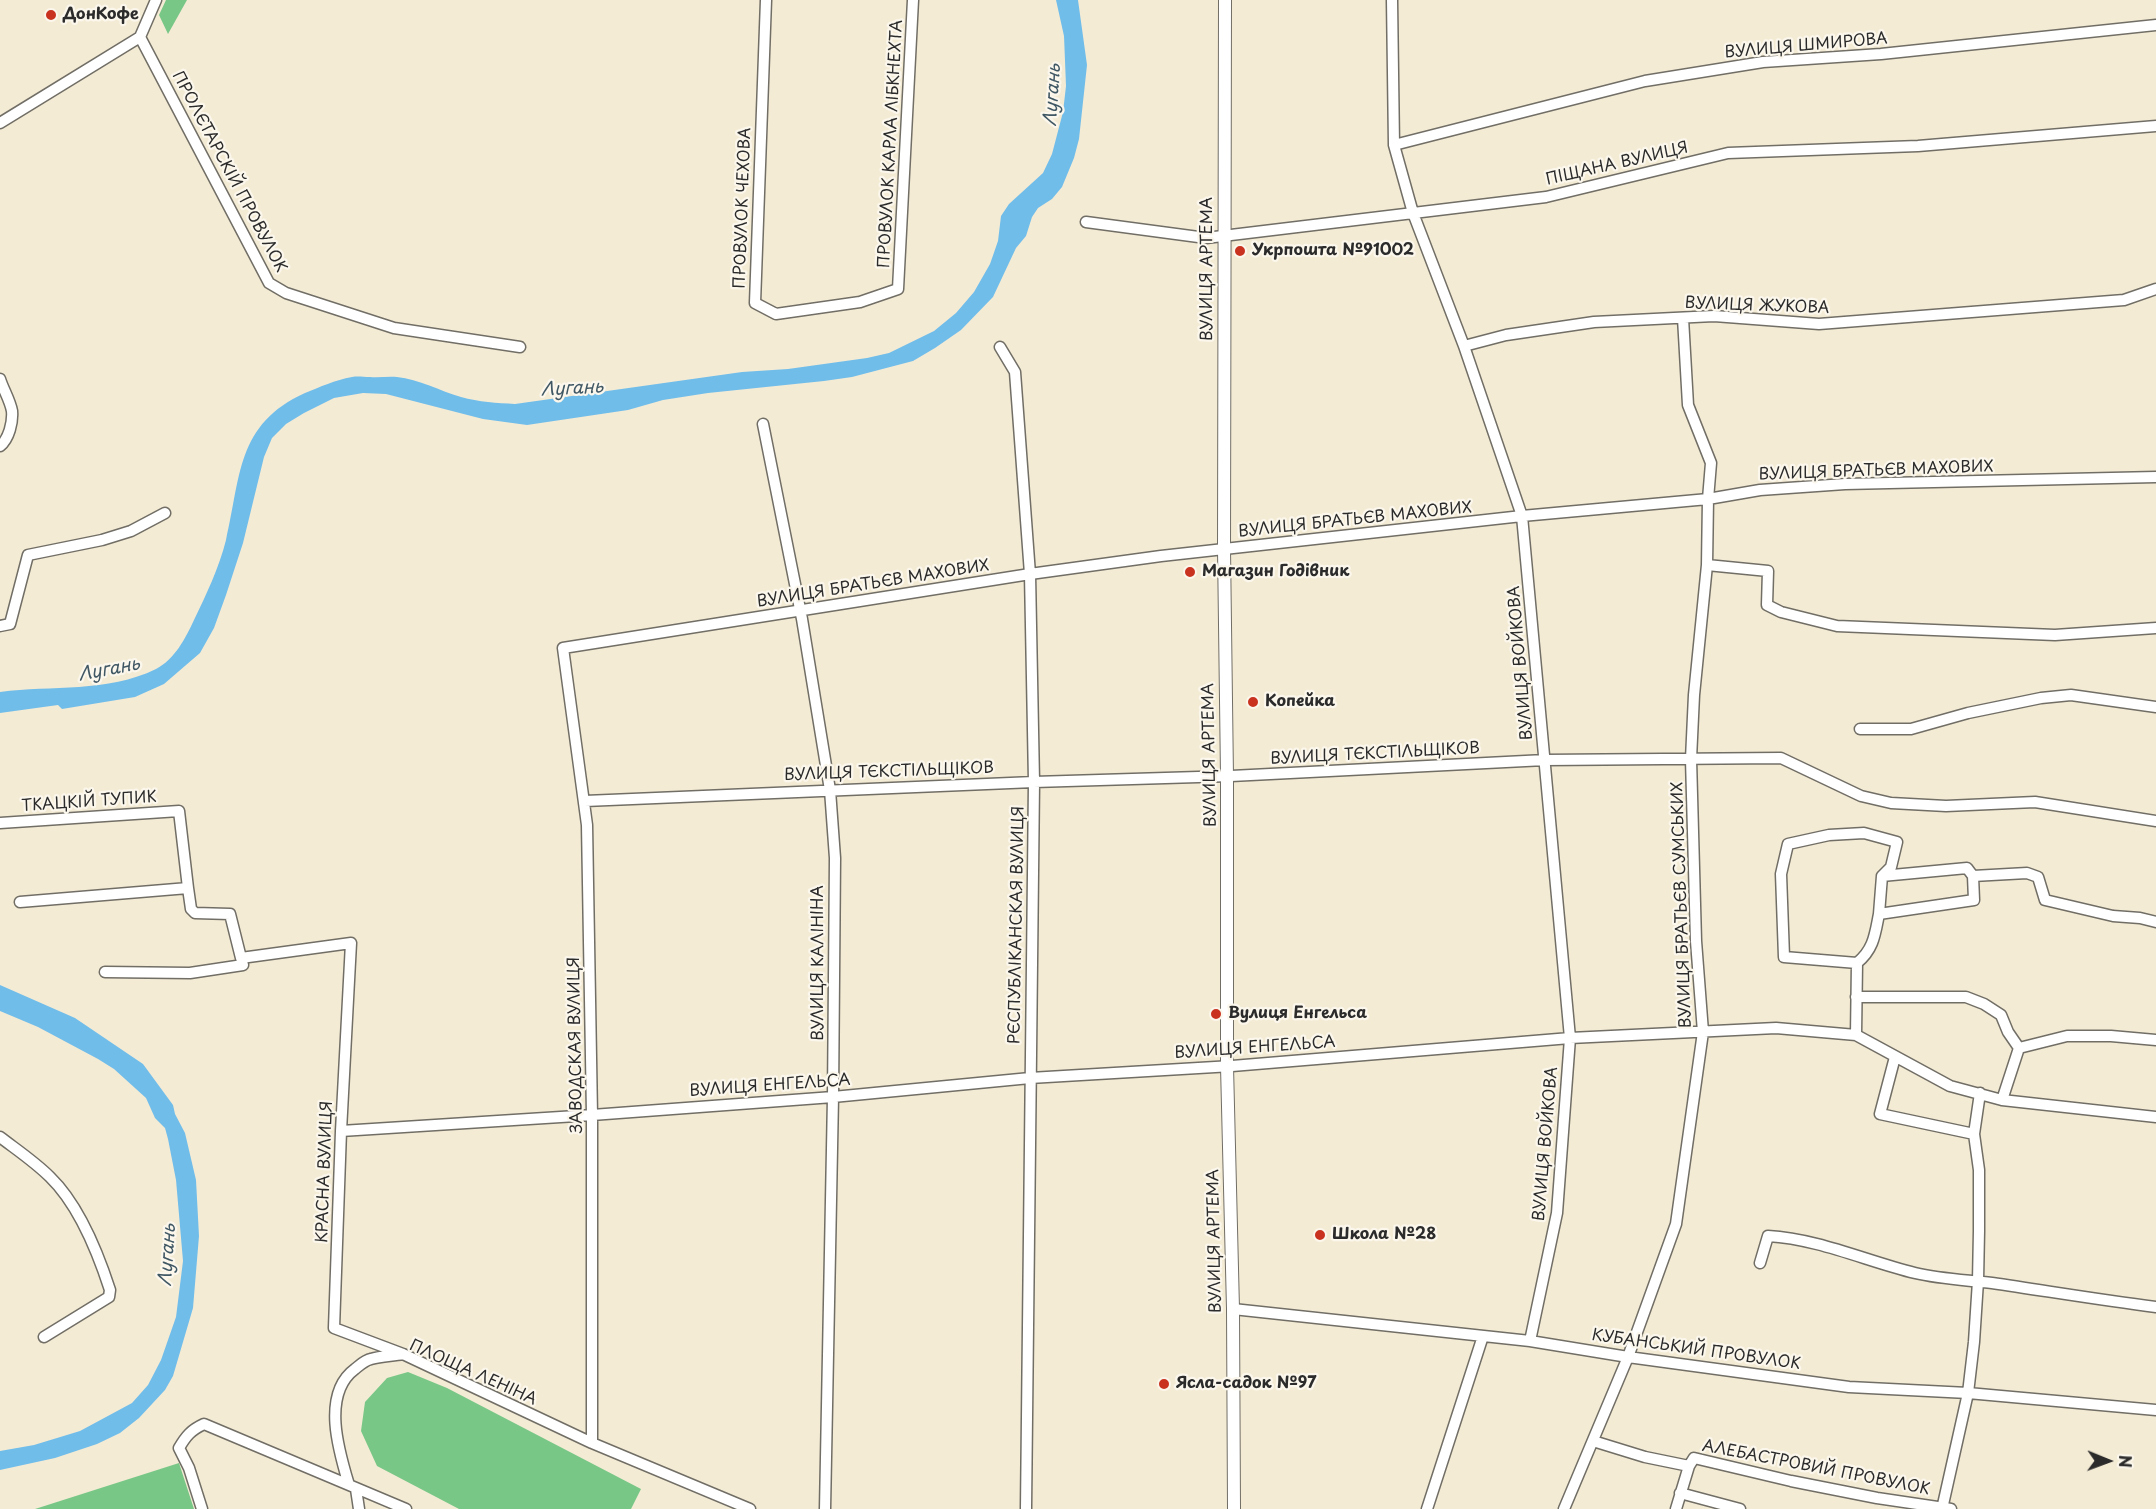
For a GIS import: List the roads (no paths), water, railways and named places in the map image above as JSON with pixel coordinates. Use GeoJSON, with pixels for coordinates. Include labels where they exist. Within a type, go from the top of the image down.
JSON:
{"type":"FeatureCollection","features":[{"type":"Feature","properties":{"kind":"street"},"geometry":{"type":"LineString","coordinates":[[0,123],[140,37],[156,0]]}},
{"type":"Feature","properties":{"kind":"street","name":"ПРОВУЛОК ЧЕХОВА"},"geometry":{"type":"LineString","coordinates":[[766,0],[754,303],[776,314],[860,303],[898,290]]}},
{"type":"Feature","properties":{"kind":"street","name":"ПРОВУЛОК КАРЛА ЛІБКНЕХТА"},"geometry":{"type":"LineString","coordinates":[[898,290],[913,0]]}},
{"type":"Feature","properties":{"kind":"street","name":"ВУЛИЦЯ АРТЕМА"},"geometry":{"type":"LineString","coordinates":[[1225,0],[1224,549],[1227,1066],[1233,1309],[1234,1509]]}},
{"type":"Feature","properties":{"kind":"street","name":"ВУЛИЦЯ ВОЙКОВА"},"geometry":{"type":"LineString","coordinates":[[1392,0],[1394,145],[1413,213],[1464,346],[1522,516],[1570,1038],[1557,1213],[1530,1341]]}},
{"type":"Feature","properties":{"kind":"street","name":"ВУЛИЦЯ ШМИРОВА"},"geometry":{"type":"LineString","coordinates":[[1394,145],[1645,81],[1763,62],[1881,54],[2156,26]]}},
{"type":"Feature","properties":{"kind":"street","name":"ПРОЛЄТАРСКІЙ ПРОВУЛОК"},"geometry":{"type":"LineString","coordinates":[[140,37],[269,283],[286,293],[394,328],[520,347]]}},
{"type":"Feature","properties":{"kind":"street","name":"ПІЩАНА ВУЛИЦЯ"},"geometry":{"type":"LineString","coordinates":[[1086,222],[1206,238],[1546,196],[1728,153],[1918,146],[2156,126]]}},
{"type":"Feature","properties":{"kind":"street","name":"ВУЛИЦЯ ЖУКОВА"},"geometry":{"type":"LineString","coordinates":[[1464,346],[1506,334],[1594,322],[1714,316],[1819,324],[2124,300],[2156,289]]}},
{"type":"Feature","properties":{"kind":"street","name":"ВУЛИЦЯ БРАТЬЄВ СУМСЬКИХ"},"geometry":{"type":"LineString","coordinates":[[1564,1509],[1628,1357],[1676,1224],[1703,1032],[1696,941],[1690,759],[1707,565],[1711,463],[1688,405],[1683,318]]}},
{"type":"Feature","properties":{"kind":"street","name":"РЄСПУБЛІКАНСКАЯ ВУЛИЦЯ"},"geometry":{"type":"LineString","coordinates":[[999,346],[1015,372],[1030,574],[1034,782],[1026,1509]]}},
{"type":"Feature","properties":{"kind":"street"},"geometry":{"type":"LineString","coordinates":[[0,379],[12,411],[10,429],[5,442],[0,446]]}},
{"type":"Feature","properties":{"kind":"street","name":"ВУЛИЦЯ КАЛІНІНА"},"geometry":{"type":"LineString","coordinates":[[764,424],[801,611],[830,789],[835,858],[825,1509]]}},
{"type":"Feature","properties":{"kind":"street","name":"ВУЛИЦЯ БРАТЬЄВ МАХОВИХ"},"geometry":{"type":"LineString","coordinates":[[563,648],[1030,574],[1161,556],[1522,516],[1708,499],[1760,490],[1845,484],[2156,477]]}},
{"type":"Feature","properties":{"kind":"street"},"geometry":{"type":"LineString","coordinates":[[0,626],[10,624],[28,555],[102,540],[131,531],[165,513]]}},
{"type":"Feature","properties":{"kind":"street"},"geometry":{"type":"LineString","coordinates":[[1707,565],[1768,572],[1767,605],[1781,612],[1837,627],[2055,635],[2156,628]]}},
{"type":"Feature","properties":{"kind":"street","name":"ЗАВОДСКАЯ ВУЛИЦЯ"},"geometry":{"type":"LineString","coordinates":[[563,648],[587,825],[592,1115],[592,1443]]}},
{"type":"Feature","properties":{"kind":"street"},"geometry":{"type":"LineString","coordinates":[[1860,729],[1911,729],[1979,711],[2041,698],[2071,695],[2156,707]]}},
{"type":"Feature","properties":{"kind":"street","name":"ВУЛИЦЯ ТЄКСТІЛЬЩІКОВ"},"geometry":{"type":"LineString","coordinates":[[585,801],[830,789],[1227,776],[1545,760],[1781,758],[1861,796],[1892,803],[1946,806],[2035,802],[2156,821]]}},
{"type":"Feature","properties":{"kind":"street","name":"ТКАЦКІЙ ТУПИК"},"geometry":{"type":"LineString","coordinates":[[0,823],[179,811],[188,888]]}},
{"type":"Feature","properties":{"kind":"street"},"geometry":{"type":"LineString","coordinates":[[1864,833],[1897,842],[1891,867],[1882,876],[1874,942],[1865,956],[1857,963],[1784,957],[1781,874],[1788,844],[1829,835],[1864,833]]}},
{"type":"Feature","properties":{"kind":"street"},"geometry":{"type":"LineString","coordinates":[[1879,914],[1974,900],[1973,876],[1967,868],[1882,876]]}},
{"type":"Feature","properties":{"kind":"street"},"geometry":{"type":"LineString","coordinates":[[1973,876],[2027,873],[2038,877],[2045,900],[2113,916],[2156,922]]}},
{"type":"Feature","properties":{"kind":"street"},"geometry":{"type":"LineString","coordinates":[[20,902],[188,888],[190,909],[195,913],[230,914],[243,965],[190,973],[105,972]]}},
{"type":"Feature","properties":{"kind":"street","name":"КРАСНА ВУЛИЦЯ"},"geometry":{"type":"LineString","coordinates":[[241,957],[351,943],[334,1328],[403,1354]]}},
{"type":"Feature","properties":{"kind":"street"},"geometry":{"type":"LineString","coordinates":[[1856,1035],[1857,963]]}},
{"type":"Feature","properties":{"kind":"street"},"geometry":{"type":"LineString","coordinates":[[1856,996],[1966,997],[1984,1004],[2001,1015],[2008,1032],[2019,1048]]}},
{"type":"Feature","properties":{"kind":"street","name":"ВУЛИЦЯ ЕНГЕЛЬСА"},"geometry":{"type":"LineString","coordinates":[[341,1131],[833,1097],[1030,1078],[1227,1066],[1570,1038],[1776,1028],[1856,1035],[1950,1086],[2002,1100],[2156,1117]]}},
{"type":"Feature","properties":{"kind":"street"},"geometry":{"type":"LineString","coordinates":[[2019,1048],[2067,1036],[2111,1036],[2156,1040]]}},
{"type":"Feature","properties":{"kind":"street"},"geometry":{"type":"LineString","coordinates":[[2002,1100],[2019,1048]]}},
{"type":"Feature","properties":{"kind":"street"},"geometry":{"type":"LineString","coordinates":[[1895,1057],[1880,1114],[1974,1134]]}},
{"type":"Feature","properties":{"kind":"street"},"geometry":{"type":"LineString","coordinates":[[1945,1508],[1968,1393],[1978,1281],[1979,1170],[1974,1134],[1980,1093]]}},
{"type":"Feature","properties":{"kind":"street"},"geometry":{"type":"LineString","coordinates":[[0,1137],[50,1176],[67,1196],[93,1245],[110,1290],[109,1296],[44,1337]]}},
{"type":"Feature","properties":{"kind":"street"},"geometry":{"type":"LineString","coordinates":[[1760,1263],[1768,1236],[1785,1237],[1850,1252],[1914,1273],[2156,1307]]}},
{"type":"Feature","properties":{"kind":"street","name":"КУБАНСЬКИЙ ПРОВУЛОК"},"geometry":{"type":"LineString","coordinates":[[1233,1309],[1530,1341],[1628,1357],[1849,1387],[1968,1393],[2156,1410]]}},
{"type":"Feature","properties":{"kind":"street"},"geometry":{"type":"LineString","coordinates":[[1427,1509],[1483,1336]]}},
{"type":"Feature","properties":{"kind":"street","name":"ПЛОЩА ЛЕНІНА"},"geometry":{"type":"LineString","coordinates":[[359,1509],[337,1443],[338,1389],[352,1371],[369,1359],[403,1354],[592,1443],[750,1509]]}},
{"type":"Feature","properties":{"kind":"street"},"geometry":{"type":"LineString","coordinates":[[202,1509],[189,1468],[179,1448],[186,1435],[204,1424],[406,1509]]}},
{"type":"Feature","properties":{"kind":"street"},"geometry":{"type":"LineString","coordinates":[[1593,1441],[1645,1457],[1689,1466]]}},
{"type":"Feature","properties":{"kind":"street","name":"АЛЕБАСТРОВИЙ ПРОВУЛОК"},"geometry":{"type":"LineString","coordinates":[[1676,1509],[1689,1466],[1694,1458],[1866,1496],[1945,1508]]}},
{"type":"Feature","properties":{"kind":"street"},"geometry":{"type":"LineString","coordinates":[[1680,1492],[1740,1509]]}},
{"type":"Feature","properties":{"kind":"water"},"geometry":{"type":"Polygon","coordinates":[[[1056,0],[1078,0],[1087,65],[1079,139],[1074,158],[1062,187],[1052,199],[1038,208],[1032,217],[1026,236],[1016,248],[993,297],[961,330],[935,348],[913,361],[852,377],[708,393],[663,400],[628,410],[527,425],[483,419],[386,394],[363,393],[334,398],[286,424],[272,438],[264,457],[243,543],[226,595],[214,628],[200,653],[164,684],[135,697],[62,709],[58,705],[0,713],[0,692],[118,682],[156,669],[169,660],[187,634],[216,571],[226,540],[245,454],[266,420],[282,406],[305,393],[352,377],[394,377],[413,380],[468,399],[515,404],[742,372],[788,369],[867,358],[889,353],[934,331],[956,313],[974,292],[990,264],[998,241],[1001,216],[1009,204],[1043,173],[1052,154],[1063,112],[1066,86],[1064,36],[1056,0]]]}},
{"type":"Feature","properties":{"kind":"water"},"geometry":{"type":"Polygon","coordinates":[[[0,985],[75,1018],[143,1064],[173,1105],[185,1133],[196,1180],[199,1236],[193,1308],[173,1376],[165,1390],[139,1418],[120,1433],[97,1444],[55,1458],[0,1470],[0,1451],[34,1445],[80,1431],[132,1403],[148,1385],[161,1360],[176,1317],[183,1261],[176,1180],[168,1139],[165,1128],[155,1118],[146,1098],[114,1069],[98,1059],[38,1027],[0,1011],[0,985]]]}},
{"type":"Feature","properties":{"kind":"place","name":"ДонКофе"},"geometry":{"type":"Point","coordinates":[51,15]}},
{"type":"Feature","properties":{"kind":"place","name":"Укрпошта №91002"},"geometry":{"type":"Point","coordinates":[1240,251]}},
{"type":"Feature","properties":{"kind":"place","name":"Магазин Годівник"},"geometry":{"type":"Point","coordinates":[1190,572]}},
{"type":"Feature","properties":{"kind":"place","name":"Копейка"},"geometry":{"type":"Point","coordinates":[1253,702]}},
{"type":"Feature","properties":{"kind":"place","name":"Вулиця Енгельса"},"geometry":{"type":"Point","coordinates":[1216,1014]}},
{"type":"Feature","properties":{"kind":"place","name":"Школа №28"},"geometry":{"type":"Point","coordinates":[1320,1235]}},
{"type":"Feature","properties":{"kind":"place","name":"Ясла-садок №97"},"geometry":{"type":"Point","coordinates":[1164,1384]}},
{"type":"Feature","properties":{"kind":"water label","name":"Лугань"},"geometry":{"type":"Point","coordinates":[1053,95]}},
{"type":"Feature","properties":{"kind":"water label","name":"Лугань"},"geometry":{"type":"Point","coordinates":[572,389]}},
{"type":"Feature","properties":{"kind":"water label","name":"Лугань"},"geometry":{"type":"Point","coordinates":[109,670]}},
{"type":"Feature","properties":{"kind":"water label","name":"Лугань"},"geometry":{"type":"Point","coordinates":[168,1255]}}]}
